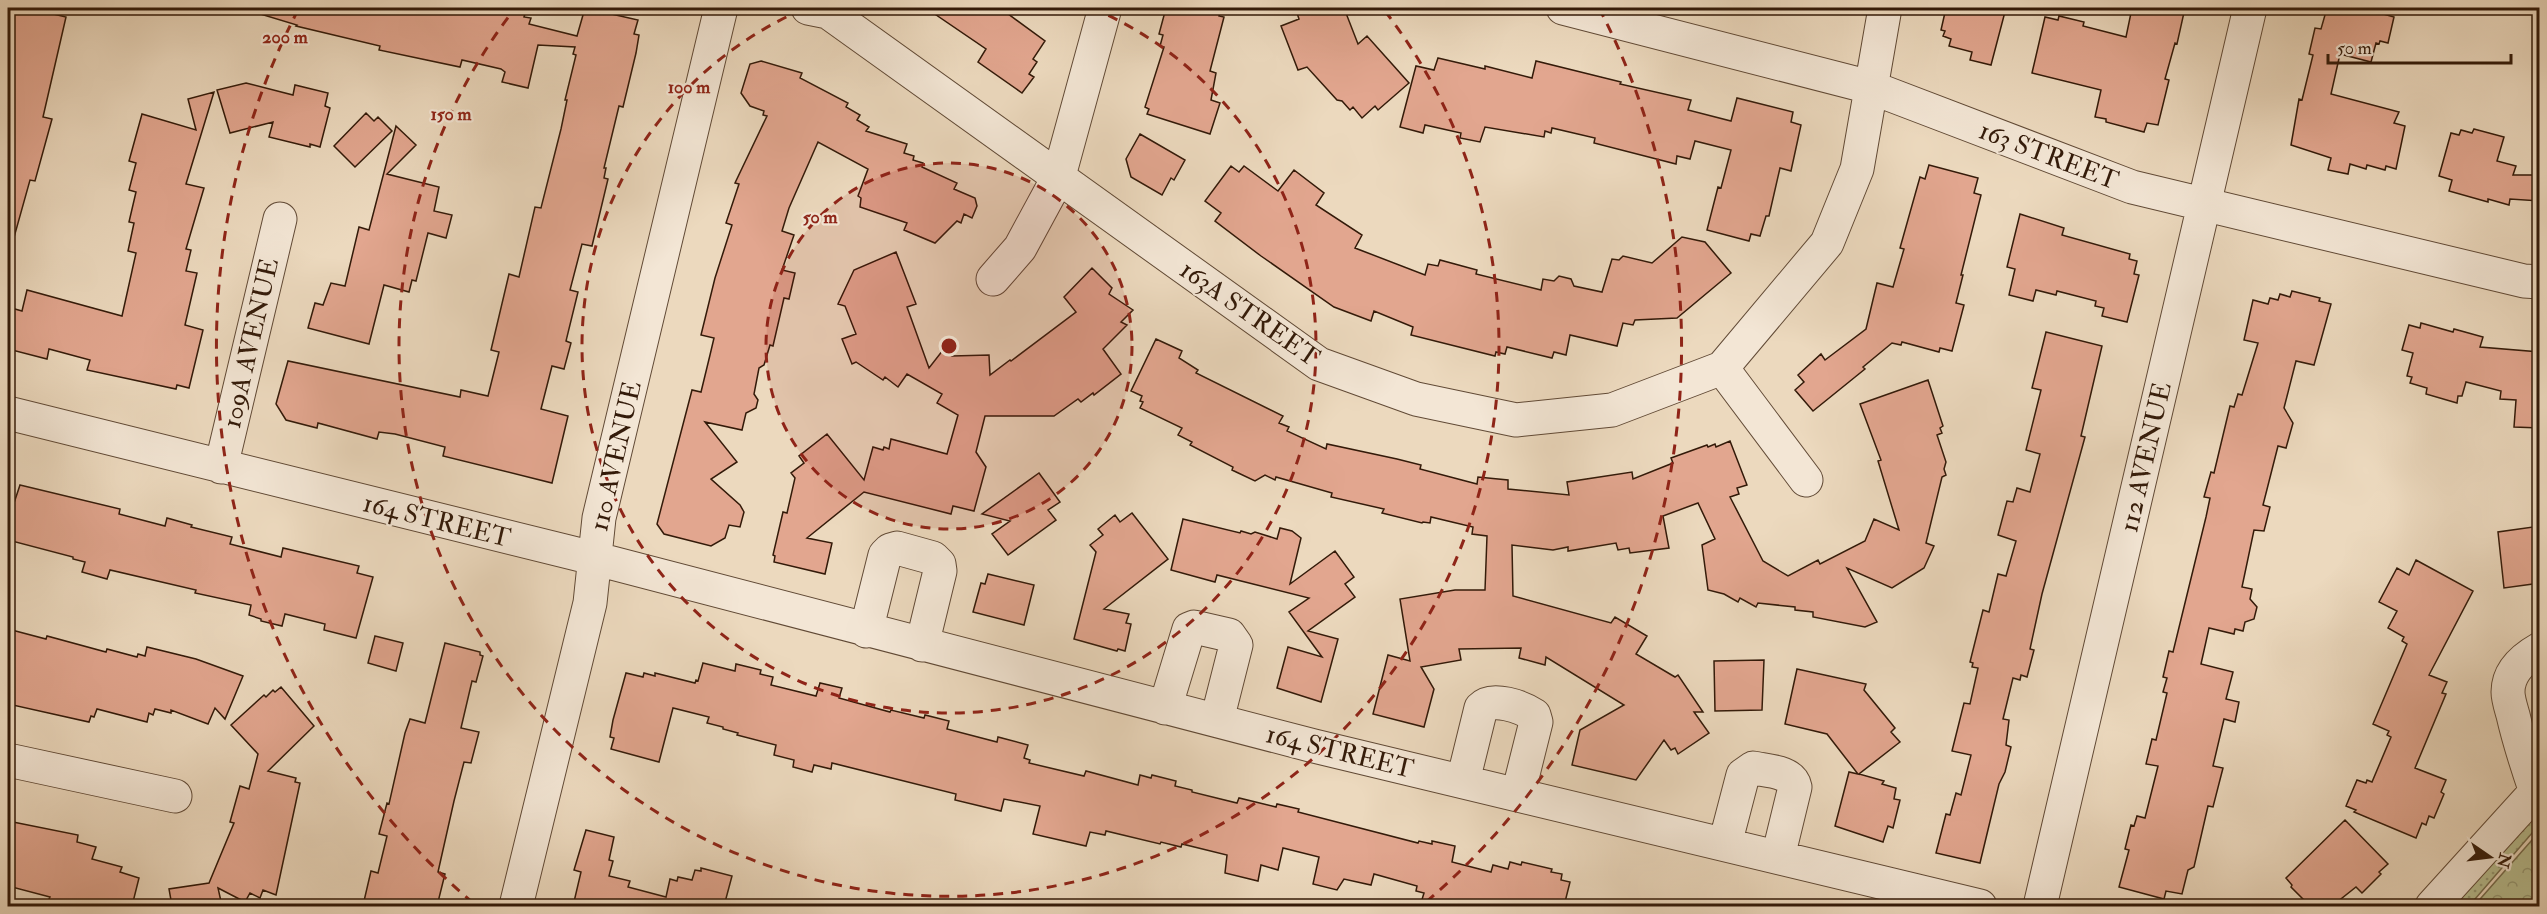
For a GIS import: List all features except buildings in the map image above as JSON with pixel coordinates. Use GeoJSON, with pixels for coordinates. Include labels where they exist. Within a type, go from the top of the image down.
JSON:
{"type":"FeatureCollection","features":[{"type":"Feature","properties":{"kind":"street","name":"110 AVENUE"},"geometry":{"type":"LineString","coordinates":[[516,906],[590,603],[599,518],[722,8]]}},
{"type":"Feature","properties":{"kind":"street","name":"163A STREET"},"geometry":{"type":"LineString","coordinates":[[808,8],[828,12],[1319,364],[1416,399],[1516,420],[1612,410],[1722,368]]}},
{"type":"Feature","properties":{"kind":"street"},"geometry":{"type":"LineString","coordinates":[[993,279],[1020,248],[1059,176],[1105,8]]}},
{"type":"Feature","properties":{"kind":"street","name":"163 STREET"},"geometry":{"type":"LineString","coordinates":[[1563,8],[1870,87],[2132,187],[2512,278],[2540,282]]}},
{"type":"Feature","properties":{"kind":"street"},"geometry":{"type":"LineString","coordinates":[[1806,480],[1722,368],[1827,243],[1857,169],[1885,8]]}},
{"type":"Feature","properties":{"kind":"street","name":"112 AVENUE"},"geometry":{"type":"LineString","coordinates":[[2040,906],[2250,8]]}},
{"type":"Feature","properties":{"kind":"street","name":"109A AVENUE"},"geometry":{"type":"LineString","coordinates":[[221,467],[280,219]]}},
{"type":"Feature","properties":{"kind":"street","name":"164 STREET"},"geometry":{"type":"LineString","coordinates":[[8,412],[593,558],[1165,708],[1980,906]]}},
{"type":"Feature","properties":{"kind":"street"},"geometry":{"type":"LineString","coordinates":[[866,631],[885,555],[897,548],[933,558],[939,564],[940,572],[922,645]]}},
{"type":"Feature","properties":{"kind":"street"},"geometry":{"type":"LineString","coordinates":[[1165,708],[1185,634],[1189,629],[1194,627],[1229,634],[1236,645],[1217,720]]}},
{"type":"Feature","properties":{"kind":"street"},"geometry":{"type":"LineString","coordinates":[[2432,906],[2538,790],[2522,754],[2508,693],[2511,678],[2517,666],[2527,656],[2540,649]]}},
{"type":"Feature","properties":{"kind":"street"},"geometry":{"type":"LineString","coordinates":[[1463,781],[1481,708],[1485,703],[1492,701],[1527,710],[1534,715],[1536,722],[1518,794]]}},
{"type":"Feature","properties":{"kind":"street"},"geometry":{"type":"LineString","coordinates":[[8,760],[175,796]]}},
{"type":"Feature","properties":{"kind":"street"},"geometry":{"type":"LineString","coordinates":[[1725,844],[1743,775],[1754,768],[1788,776],[1793,780],[1795,787],[1778,857]]}},
{"type":"Feature","properties":{"kind":"green space"},"geometry":{"type":"Polygon","coordinates":[[[2539,809],[2539,825],[2469,906],[2454,906],[2539,809]]]}},
{"type":"Feature","properties":{"kind":"green space"},"geometry":{"type":"Polygon","coordinates":[[[2539,832],[2539,906],[2474,906],[2539,832]]]}}]}
